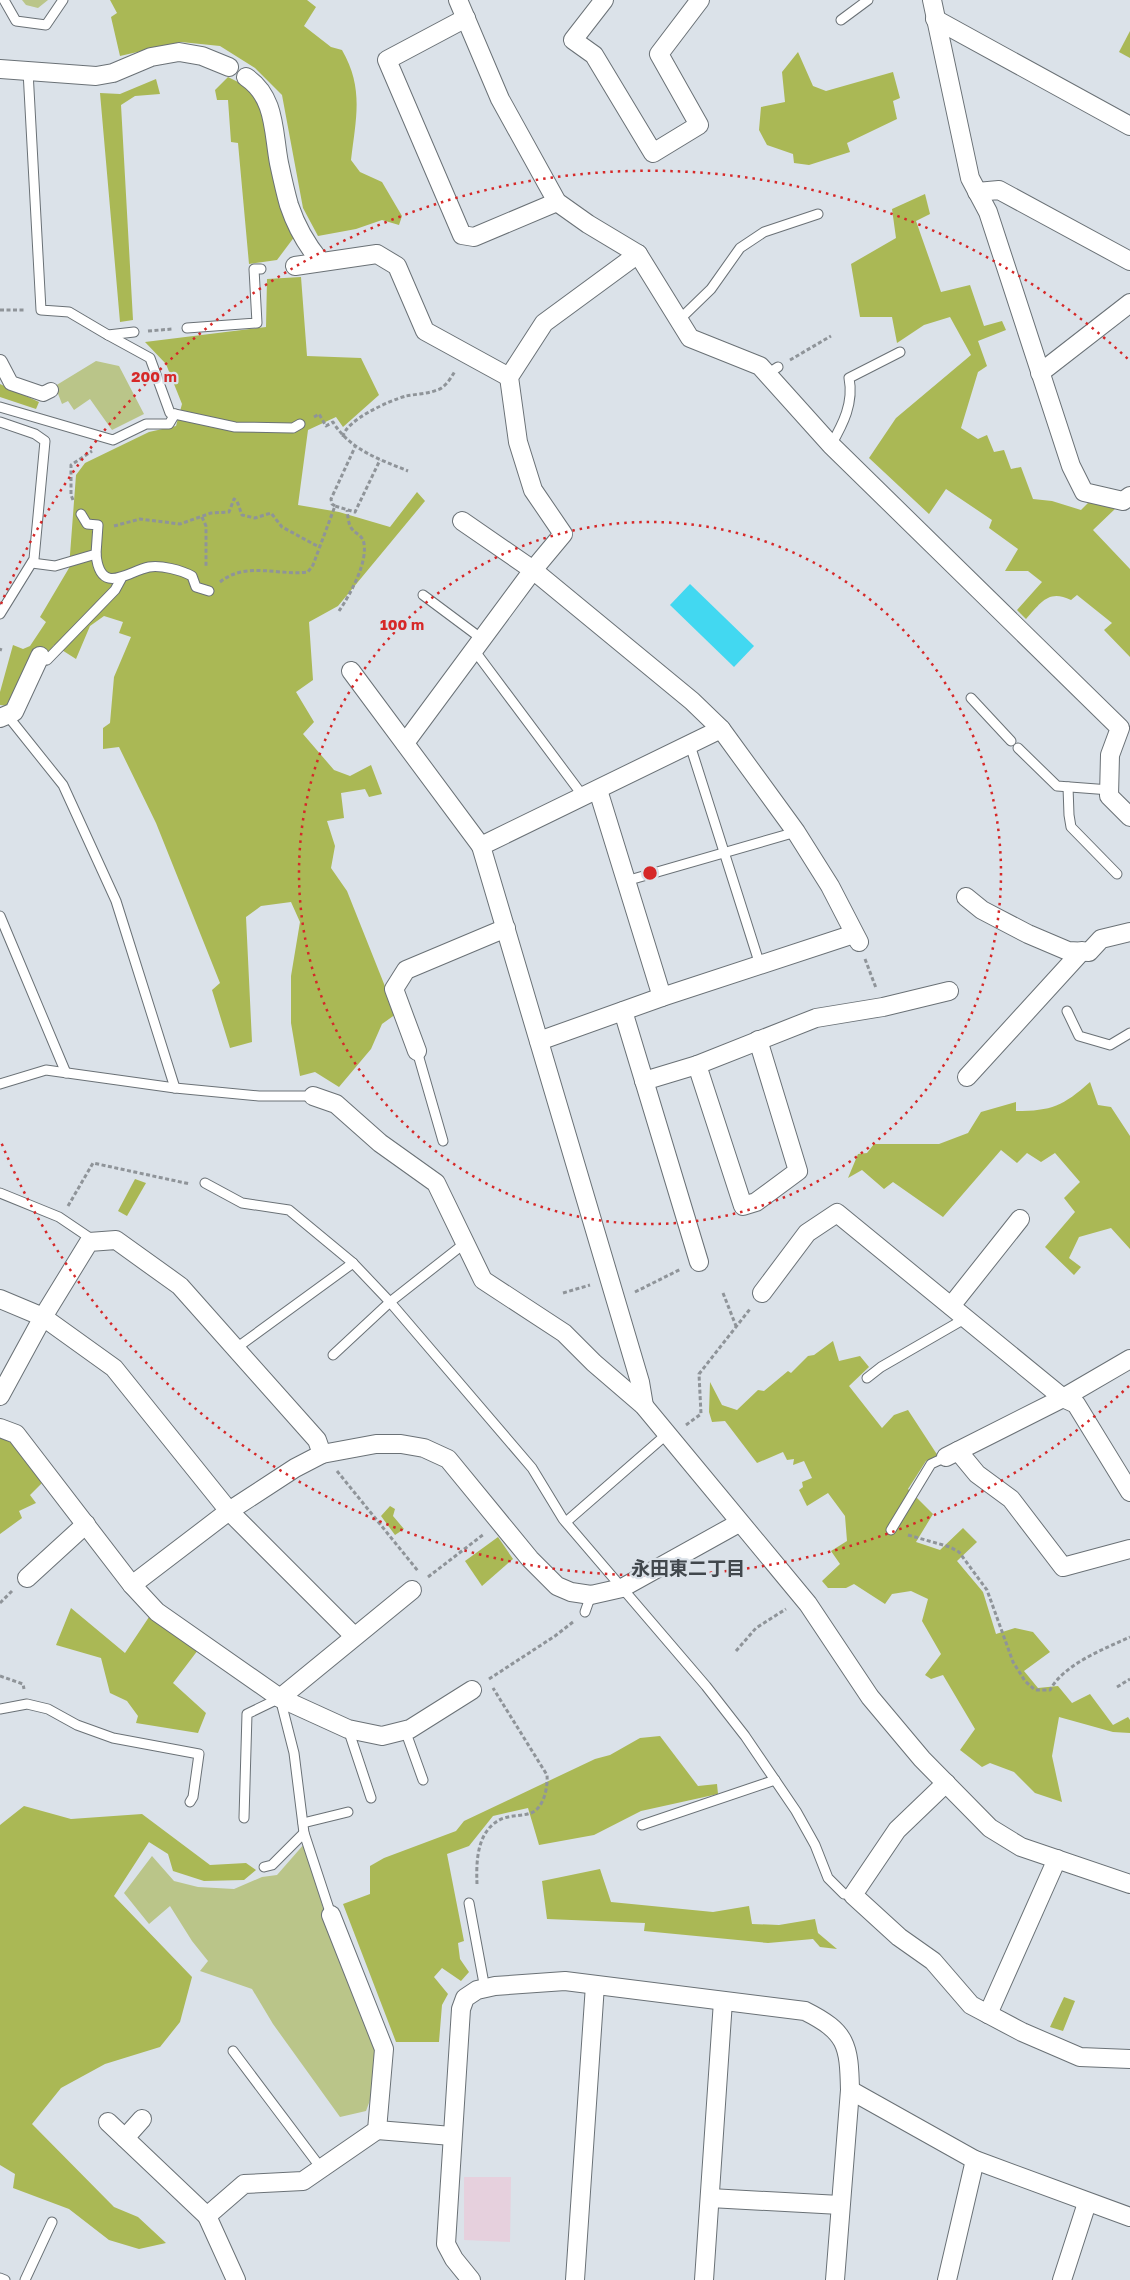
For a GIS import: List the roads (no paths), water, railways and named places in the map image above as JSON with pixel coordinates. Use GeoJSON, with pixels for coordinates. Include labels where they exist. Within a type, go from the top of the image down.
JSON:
{"type":"FeatureCollection","features":[{"type":"Feature","properties":{"kind":"street"},"geometry":{"type":"LineString","coordinates":[[458,0],[500,99],[557,202],[588,224],[638,254],[678,322],[690,338],[773,370],[831,445],[1125,726],[1110,755],[1109,796],[1130,817]]}},
{"type":"Feature","properties":{"kind":"street"},"geometry":{"type":"LineString","coordinates":[[604,0],[573,40],[594,55],[653,153],[699,125],[659,54],[700,0]]}},
{"type":"Feature","properties":{"kind":"street"},"geometry":{"type":"LineString","coordinates":[[932,0],[970,178],[988,212],[1071,466],[1084,492],[1123,502],[1130,496]]}},
{"type":"Feature","properties":{"kind":"street"},"geometry":{"type":"LineString","coordinates":[[466,18],[386,60],[462,235],[474,237],[557,202]]}},
{"type":"Feature","properties":{"kind":"street"},"geometry":{"type":"LineString","coordinates":[[936,19],[1130,126]]}},
{"type":"Feature","properties":{"kind":"street"},"geometry":{"type":"LineString","coordinates":[[0,69],[96,76],[113,72],[151,57],[179,52],[202,56],[229,67]]}},
{"type":"Feature","properties":{"kind":"street"},"geometry":{"type":"LineString","coordinates":[[246,78],[256,83],[266,97],[274,125],[279,163],[290,206],[302,237],[320,262]]}},
{"type":"Feature","properties":{"kind":"street"},"geometry":{"type":"LineString","coordinates":[[977,192],[999,190],[1130,261]]}},
{"type":"Feature","properties":{"kind":"street"},"geometry":{"type":"LineString","coordinates":[[295,266],[377,254],[398,266],[425,331],[509,377]]}},
{"type":"Feature","properties":{"kind":"street"},"geometry":{"type":"LineString","coordinates":[[404,743],[533,570],[564,534],[533,490],[518,442],[509,377],[544,323],[638,254]]}},
{"type":"Feature","properties":{"kind":"street"},"geometry":{"type":"LineString","coordinates":[[1040,373],[1130,303]]}},
{"type":"Feature","properties":{"kind":"street"},"geometry":{"type":"LineString","coordinates":[[0,362],[11,383],[43,394],[51,390]]}},
{"type":"Feature","properties":{"kind":"street"},"geometry":{"type":"LineString","coordinates":[[462,521],[533,570],[692,701],[721,729],[796,832],[830,886],[856,938],[760,965],[662,997],[539,1041]]}},
{"type":"Feature","properties":{"kind":"street"},"geometry":{"type":"LineString","coordinates":[[4,716],[14,712],[40,656]]}},
{"type":"Feature","properties":{"kind":"street"},"geometry":{"type":"LineString","coordinates":[[351,672],[482,846],[640,1382],[644,1406]]}},
{"type":"Feature","properties":{"kind":"street"},"geometry":{"type":"LineString","coordinates":[[482,846],[721,729]]}},
{"type":"Feature","properties":{"kind":"street"},"geometry":{"type":"LineString","coordinates":[[591,793],[626,881],[662,997]]}},
{"type":"Feature","properties":{"kind":"street"},"geometry":{"type":"LineString","coordinates":[[966,897],[982,910],[1028,934],[1068,951],[1089,952],[1101,940],[1130,932]]}},
{"type":"Feature","properties":{"kind":"street"},"geometry":{"type":"LineString","coordinates":[[417,1051],[394,989],[406,970],[506,928]]}},
{"type":"Feature","properties":{"kind":"street"},"geometry":{"type":"LineString","coordinates":[[967,1077],[1082,951]]}},
{"type":"Feature","properties":{"kind":"street"},"geometry":{"type":"LineString","coordinates":[[644,1081],[697,1065],[816,1018],[948,991]]}},
{"type":"Feature","properties":{"kind":"street"},"geometry":{"type":"LineString","coordinates":[[623,1011],[694,1264]]}},
{"type":"Feature","properties":{"kind":"street"},"geometry":{"type":"LineString","coordinates":[[697,1065],[743,1206],[756,1202],[798,1171],[758,1040]]}},
{"type":"Feature","properties":{"kind":"street"},"geometry":{"type":"LineString","coordinates":[[313,1096],[336,1104],[380,1143],[438,1178],[465,1243],[483,1280],[564,1333],[594,1363],[674,1431],[740,1523],[804,1599],[870,1697],[922,1759],[990,1828],[1021,1847],[1130,1884]]}},
{"type":"Feature","properties":{"kind":"street"},"geometry":{"type":"LineString","coordinates":[[762,1293],[807,1233],[837,1213],[1063,1398],[1076,1404],[1130,1492]]}},
{"type":"Feature","properties":{"kind":"street"},"geometry":{"type":"LineString","coordinates":[[951,1306],[1020,1219]]}},
{"type":"Feature","properties":{"kind":"street"},"geometry":{"type":"LineString","coordinates":[[0,1396],[43,1317],[89,1242],[116,1240],[180,1286],[317,1440],[322,1454]]}},
{"type":"Feature","properties":{"kind":"street"},"geometry":{"type":"LineString","coordinates":[[0,1299],[43,1317],[114,1368],[229,1511],[354,1636]]}},
{"type":"Feature","properties":{"kind":"street"},"geometry":{"type":"LineString","coordinates":[[1130,1358],[1063,1398],[952,1454],[1011,1499],[1063,1567],[1130,1550]]}},
{"type":"Feature","properties":{"kind":"street"},"geometry":{"type":"LineString","coordinates":[[0,1428],[16,1434],[132,1585],[156,1612],[280,1698],[348,1729],[382,1736],[405,1730],[472,1690]]}},
{"type":"Feature","properties":{"kind":"street"},"geometry":{"type":"LineString","coordinates":[[132,1585],[229,1511],[295,1468],[322,1454],[376,1444],[401,1444],[424,1448],[448,1458],[530,1559],[557,1586],[571,1592],[591,1595],[622,1588],[740,1523]]}},
{"type":"Feature","properties":{"kind":"street"},"geometry":{"type":"LineString","coordinates":[[27,1578],[86,1524]]}},
{"type":"Feature","properties":{"kind":"street"},"geometry":{"type":"LineString","coordinates":[[280,1698],[419,1585]]}},
{"type":"Feature","properties":{"kind":"street"},"geometry":{"type":"LineString","coordinates":[[946,1783],[897,1830],[854,1895],[899,1937],[933,1961],[971,2005],[1022,2032],[1080,2057],[1129,2057]]}},
{"type":"Feature","properties":{"kind":"street"},"geometry":{"type":"LineString","coordinates":[[988,2014],[1057,1859]]}},
{"type":"Feature","properties":{"kind":"street"},"geometry":{"type":"LineString","coordinates":[[331,1916],[384,2049],[376,2130]]}},
{"type":"Feature","properties":{"kind":"street"},"geometry":{"type":"LineString","coordinates":[[471,2280],[454,2259],[446,2244],[461,2009],[465,1998],[478,1990],[495,1986],[565,1981],[805,2011],[827,2022],[842,2036],[849,2059],[850,2090],[835,2280]]}},
{"type":"Feature","properties":{"kind":"street"},"geometry":{"type":"LineString","coordinates":[[575,2280],[595,1985]]}},
{"type":"Feature","properties":{"kind":"street"},"geometry":{"type":"LineString","coordinates":[[704,2280],[723,2001]]}},
{"type":"Feature","properties":{"kind":"street"},"geometry":{"type":"LineString","coordinates":[[850,2090],[975,2160],[1130,2218]]}},
{"type":"Feature","properties":{"kind":"street"},"geometry":{"type":"LineString","coordinates":[[125,2138],[142,2119]]}},
{"type":"Feature","properties":{"kind":"street"},"geometry":{"type":"LineString","coordinates":[[108,2122],[207,2216],[236,2280]]}},
{"type":"Feature","properties":{"kind":"street"},"geometry":{"type":"LineString","coordinates":[[207,2216],[244,2184],[303,2181],[376,2130],[452,2136]]}},
{"type":"Feature","properties":{"kind":"street"},"geometry":{"type":"LineString","coordinates":[[947,2280],[975,2160]]}},
{"type":"Feature","properties":{"kind":"street"},"geometry":{"type":"LineString","coordinates":[[710,2198],[840,2205]]}},
{"type":"Feature","properties":{"kind":"street"},"geometry":{"type":"LineString","coordinates":[[1062,2280],[1087,2203]]}},
{"type":"Feature","properties":{"kind":"lane"},"geometry":{"type":"LineString","coordinates":[[4,0],[16,20],[46,25],[64,0]]}},
{"type":"Feature","properties":{"kind":"lane"},"geometry":{"type":"LineString","coordinates":[[841,20],[868,0]]}},
{"type":"Feature","properties":{"kind":"lane"},"geometry":{"type":"LineString","coordinates":[[28,71],[41,310],[69,312],[150,358],[170,413],[235,427],[293,428],[300,424]]}},
{"type":"Feature","properties":{"kind":"lane"},"geometry":{"type":"LineString","coordinates":[[678,322],[711,289],[740,248],[764,232],[818,214]]}},
{"type":"Feature","properties":{"kind":"lane"},"geometry":{"type":"LineString","coordinates":[[187,328],[222,321],[257,323],[254,269],[261,269]]}},
{"type":"Feature","properties":{"kind":"lane"},"geometry":{"type":"LineString","coordinates":[[108,335],[134,332]]}},
{"type":"Feature","properties":{"kind":"lane"},"geometry":{"type":"LineString","coordinates":[[831,445],[841,427],[850,404],[849,378],[900,352]]}},
{"type":"Feature","properties":{"kind":"lane"},"geometry":{"type":"LineString","coordinates":[[0,407],[111,441],[146,424],[169,424],[175,414]]}},
{"type":"Feature","properties":{"kind":"lane"},"geometry":{"type":"LineString","coordinates":[[0,422],[35,434],[45,441],[32,563],[0,614]]}},
{"type":"Feature","properties":{"kind":"lane"},"geometry":{"type":"LineString","coordinates":[[81,514],[87,524],[98,525],[96,554],[97,565],[101,573],[109,577],[121,579],[147,568],[158,567],[187,573],[192,576],[196,587],[209,591]]}},
{"type":"Feature","properties":{"kind":"lane"},"geometry":{"type":"LineString","coordinates":[[32,563],[55,566],[96,554]]}},
{"type":"Feature","properties":{"kind":"lane"},"geometry":{"type":"LineString","coordinates":[[40,656],[46,660],[115,590],[121,579]]}},
{"type":"Feature","properties":{"kind":"lane"},"geometry":{"type":"LineString","coordinates":[[423,595],[478,645],[591,793]]}},
{"type":"Feature","properties":{"kind":"lane"},"geometry":{"type":"LineString","coordinates":[[971,698],[1012,741]]}},
{"type":"Feature","properties":{"kind":"lane"},"geometry":{"type":"LineString","coordinates":[[4,716],[63,785],[116,901],[175,1088]]}},
{"type":"Feature","properties":{"kind":"lane"},"geometry":{"type":"LineString","coordinates":[[690,745],[760,965]]}},
{"type":"Feature","properties":{"kind":"lane"},"geometry":{"type":"LineString","coordinates":[[1018,748],[1057,786],[1110,790]]}},
{"type":"Feature","properties":{"kind":"lane"},"geometry":{"type":"LineString","coordinates":[[1068,787],[1069,815],[1072,827],[1117,874]]}},
{"type":"Feature","properties":{"kind":"lane"},"geometry":{"type":"LineString","coordinates":[[626,881],[796,832]]}},
{"type":"Feature","properties":{"kind":"lane"},"geometry":{"type":"LineString","coordinates":[[0,916],[66,1073]]}},
{"type":"Feature","properties":{"kind":"lane"},"geometry":{"type":"LineString","coordinates":[[1067,1011],[1079,1036],[1110,1045],[1130,1033]]}},
{"type":"Feature","properties":{"kind":"lane"},"geometry":{"type":"LineString","coordinates":[[417,1051],[443,1141]]}},
{"type":"Feature","properties":{"kind":"lane"},"geometry":{"type":"LineString","coordinates":[[0,1084],[46,1070],[175,1088],[259,1096],[313,1096]]}},
{"type":"Feature","properties":{"kind":"lane"},"geometry":{"type":"LineString","coordinates":[[205,1184],[242,1203],[289,1210],[353,1262],[390,1302],[532,1468],[566,1522],[706,1686],[746,1736],[796,1811],[815,1845],[828,1878],[844,1894],[854,1895]]}},
{"type":"Feature","properties":{"kind":"lane"},"geometry":{"type":"LineString","coordinates":[[0,1193],[65,1221],[95,1241]]}},
{"type":"Feature","properties":{"kind":"lane"},"geometry":{"type":"LineString","coordinates":[[333,1355],[390,1302],[465,1243]]}},
{"type":"Feature","properties":{"kind":"lane"},"geometry":{"type":"LineString","coordinates":[[235,1350],[353,1262]]}},
{"type":"Feature","properties":{"kind":"lane"},"geometry":{"type":"LineString","coordinates":[[867,1378],[881,1367],[966,1318]]}},
{"type":"Feature","properties":{"kind":"lane"},"geometry":{"type":"LineString","coordinates":[[566,1522],[674,1431]]}},
{"type":"Feature","properties":{"kind":"lane"},"geometry":{"type":"LineString","coordinates":[[891,1530],[931,1464],[952,1454]]}},
{"type":"Feature","properties":{"kind":"lane"},"geometry":{"type":"LineString","coordinates":[[585,1612],[591,1595]]}},
{"type":"Feature","properties":{"kind":"lane"},"geometry":{"type":"LineString","coordinates":[[244,1818],[247,1714],[280,1698],[294,1753],[304,1833],[331,1916]]}},
{"type":"Feature","properties":{"kind":"lane"},"geometry":{"type":"LineString","coordinates":[[0,1708],[27,1704],[48,1709],[77,1725],[114,1738],[199,1754],[193,1797],[190,1802]]}},
{"type":"Feature","properties":{"kind":"lane"},"geometry":{"type":"LineString","coordinates":[[348,1729],[371,1798]]}},
{"type":"Feature","properties":{"kind":"lane"},"geometry":{"type":"LineString","coordinates":[[405,1730],[423,1780]]}},
{"type":"Feature","properties":{"kind":"lane"},"geometry":{"type":"LineString","coordinates":[[642,1825],[775,1780]]}},
{"type":"Feature","properties":{"kind":"lane"},"geometry":{"type":"LineString","coordinates":[[303,1823],[348,1812]]}},
{"type":"Feature","properties":{"kind":"lane"},"geometry":{"type":"LineString","coordinates":[[264,1867],[272,1866],[304,1833]]}},
{"type":"Feature","properties":{"kind":"lane"},"geometry":{"type":"LineString","coordinates":[[469,1903],[485,1989]]}},
{"type":"Feature","properties":{"kind":"lane"},"geometry":{"type":"LineString","coordinates":[[233,2051],[321,2168]]}},
{"type":"Feature","properties":{"kind":"lane"},"geometry":{"type":"LineString","coordinates":[[25,2280],[52,2222]]}},
{"type":"Feature","properties":{"kind":"lane"},"geometry":{"type":"LineString","coordinates":[[0,2278],[4,2280]]}},
{"type":"Feature","properties":{"kind":"water"},"geometry":{"type":"Polygon","coordinates":[[[690,584],[754,646],[734,667],[670,605],[690,584]]]}},
{"type":"Feature","properties":{"kind":"district","name":"永田東二丁目"},"geometry":{"type":"Point","coordinates":[688,1568]}}]}
